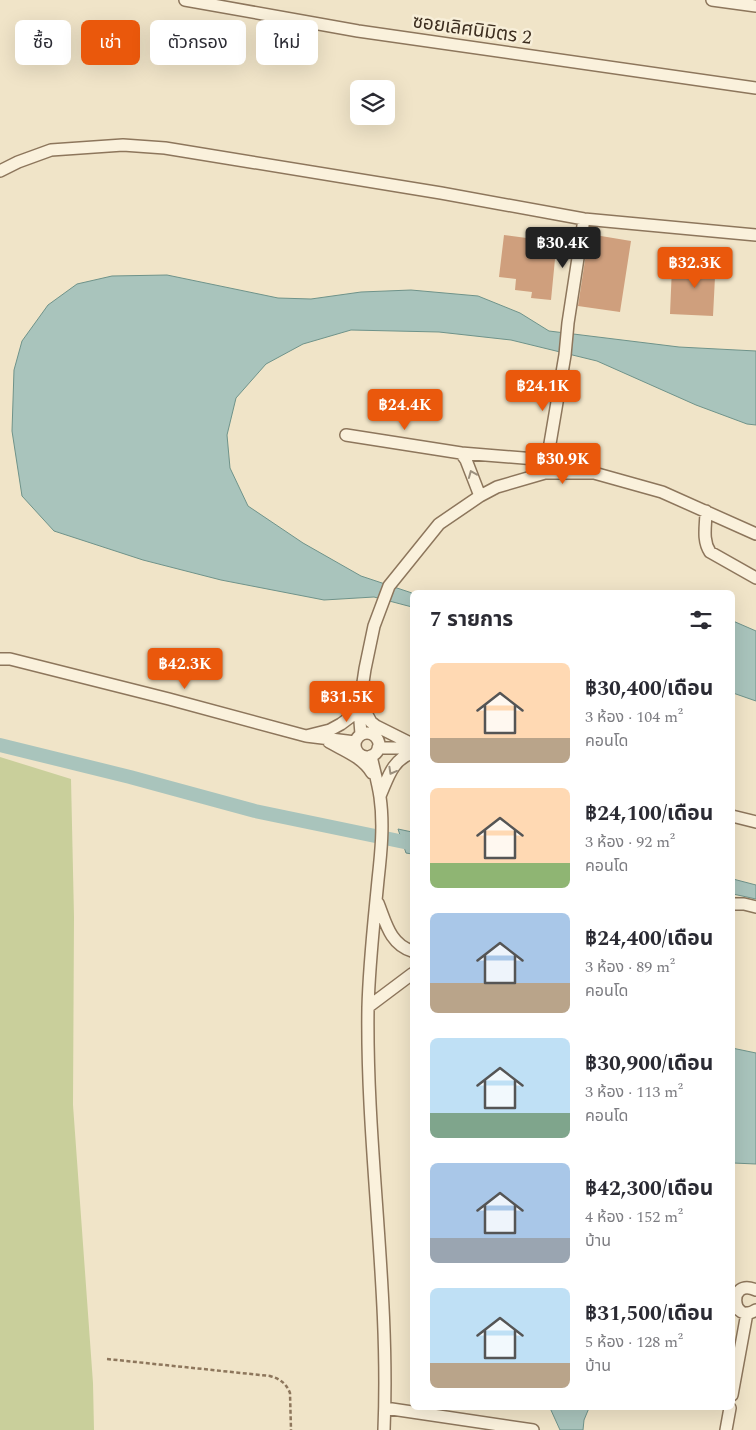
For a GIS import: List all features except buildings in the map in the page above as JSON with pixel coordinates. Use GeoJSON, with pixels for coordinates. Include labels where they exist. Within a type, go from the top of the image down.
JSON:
{"type":"FeatureCollection","features":[{"type":"Feature","properties":{"kind":"street","name":"ซอยเลิศนิมิตร 2"},"geometry":{"type":"LineString","coordinates":[[185,0],[358,31],[756,88]]}},
{"type":"Feature","properties":{"kind":"street"},"geometry":{"type":"LineString","coordinates":[[712,0],[756,6]]}},
{"type":"Feature","properties":{"kind":"street"},"geometry":{"type":"LineString","coordinates":[[0,171],[51,150],[123,145],[165,148],[441,193],[584,220],[756,235]]}},
{"type":"Feature","properties":{"kind":"street"},"geometry":{"type":"LineString","coordinates":[[544,473],[548,460],[565,355],[584,220]]}},
{"type":"Feature","properties":{"kind":"street"},"geometry":{"type":"LineString","coordinates":[[346,435],[461,453],[548,460]]}},
{"type":"Feature","properties":{"kind":"street"},"geometry":{"type":"LineString","coordinates":[[461,453],[466,460],[480,496]]}},
{"type":"Feature","properties":{"kind":"street"},"geometry":{"type":"LineString","coordinates":[[410,748],[375,752],[362,756],[355,748],[358,738],[359,704],[374,626],[386,592],[393,580],[439,524],[480,496],[497,487],[544,473],[594,474],[662,492],[756,534]]}},
{"type":"Feature","properties":{"kind":"street"},"geometry":{"type":"LineString","coordinates":[[706,511],[705,540],[710,552],[756,578]]}},
{"type":"Feature","properties":{"kind":"street"},"geometry":{"type":"LineString","coordinates":[[0,651],[5,659],[169,699],[306,736],[358,738],[366,733],[376,737],[378,742],[375,752],[381,823],[380,859],[368,1006],[369,1076],[382,1312],[384,1430]]}},
{"type":"Feature","properties":{"kind":"street"},"geometry":{"type":"LineString","coordinates":[[306,736],[330,730],[341,724],[354,715],[359,704]]}},
{"type":"Feature","properties":{"kind":"street"},"geometry":{"type":"LineString","coordinates":[[359,704],[371,722],[376,726],[410,743]]}},
{"type":"Feature","properties":{"kind":"street"},"geometry":{"type":"LineString","coordinates":[[322,738],[366,764],[379,793]]}},
{"type":"Feature","properties":{"kind":"street"},"geometry":{"type":"LineString","coordinates":[[379,793],[396,763],[410,754]]}},
{"type":"Feature","properties":{"kind":"street"},"geometry":{"type":"LineString","coordinates":[[735,817],[756,822]]}},
{"type":"Feature","properties":{"kind":"street"},"geometry":{"type":"LineString","coordinates":[[376,899],[391,936],[403,948],[410,950]]}},
{"type":"Feature","properties":{"kind":"street"},"geometry":{"type":"LineString","coordinates":[[735,904],[756,907]]}},
{"type":"Feature","properties":{"kind":"street"},"geometry":{"type":"LineString","coordinates":[[368,1006],[410,975]]}},
{"type":"Feature","properties":{"kind":"street"},"geometry":{"type":"LineString","coordinates":[[735,1301],[737,1294],[741,1290],[746,1288],[756,1290]]}},
{"type":"Feature","properties":{"kind":"street"},"geometry":{"type":"LineString","coordinates":[[735,1305],[742,1312],[752,1312],[735,1383]]}},
{"type":"Feature","properties":{"kind":"street"},"geometry":{"type":"LineString","coordinates":[[385,1408],[533,1430]]}},
{"type":"Feature","properties":{"kind":"street"},"geometry":{"type":"LineString","coordinates":[[726,1430],[730,1410]]}},
{"type":"Feature","properties":{"kind":"path"},"geometry":{"type":"LineString","coordinates":[[107,1359],[270,1376],[280,1379],[290,1393],[290,1430]]}},
{"type":"Feature","properties":{"kind":"green space"},"geometry":{"type":"Polygon","coordinates":[[[0,757],[71,779],[74,917],[73,1105],[93,1383],[94,1430],[0,1430],[0,757]]]}},
{"type":"Feature","properties":{"kind":"water"},"geometry":{"type":"Polygon","coordinates":[[[167,275],[278,298],[311,299],[361,292],[411,290],[478,296],[520,313],[549,331],[679,347],[756,351],[756,425],[747,424],[696,405],[597,361],[511,340],[439,332],[351,330],[303,344],[266,364],[236,398],[227,435],[230,468],[248,506],[303,543],[361,576],[410,592],[410,606],[374,597],[324,600],[221,580],[143,560],[54,531],[22,496],[12,431],[14,370],[22,341],[48,305],[77,284],[112,276],[167,275]]]}},
{"type":"Feature","properties":{"kind":"water"},"geometry":{"type":"Polygon","coordinates":[[[735,622],[756,631],[756,701],[735,694],[735,622]]]}},
{"type":"Feature","properties":{"kind":"water"},"geometry":{"type":"Polygon","coordinates":[[[398,829],[410,832],[410,854],[406,853],[398,829]]]}},
{"type":"Feature","properties":{"kind":"water"},"geometry":{"type":"Polygon","coordinates":[[[735,880],[756,885],[756,899],[735,894],[735,880]]]}},
{"type":"Feature","properties":{"kind":"water"},"geometry":{"type":"Polygon","coordinates":[[[735,1049],[756,1053],[756,1164],[735,1163],[735,1049]]]}},
{"type":"Feature","properties":{"kind":"water"},"geometry":{"type":"Polygon","coordinates":[[[551,1410],[588,1410],[584,1420],[583,1430],[560,1430],[551,1410]]]}},
{"type":"Feature","properties":{"kind":"waterway"},"geometry":{"type":"LineString","coordinates":[[0,745],[130,777],[255,811],[409,843]]}}]}
